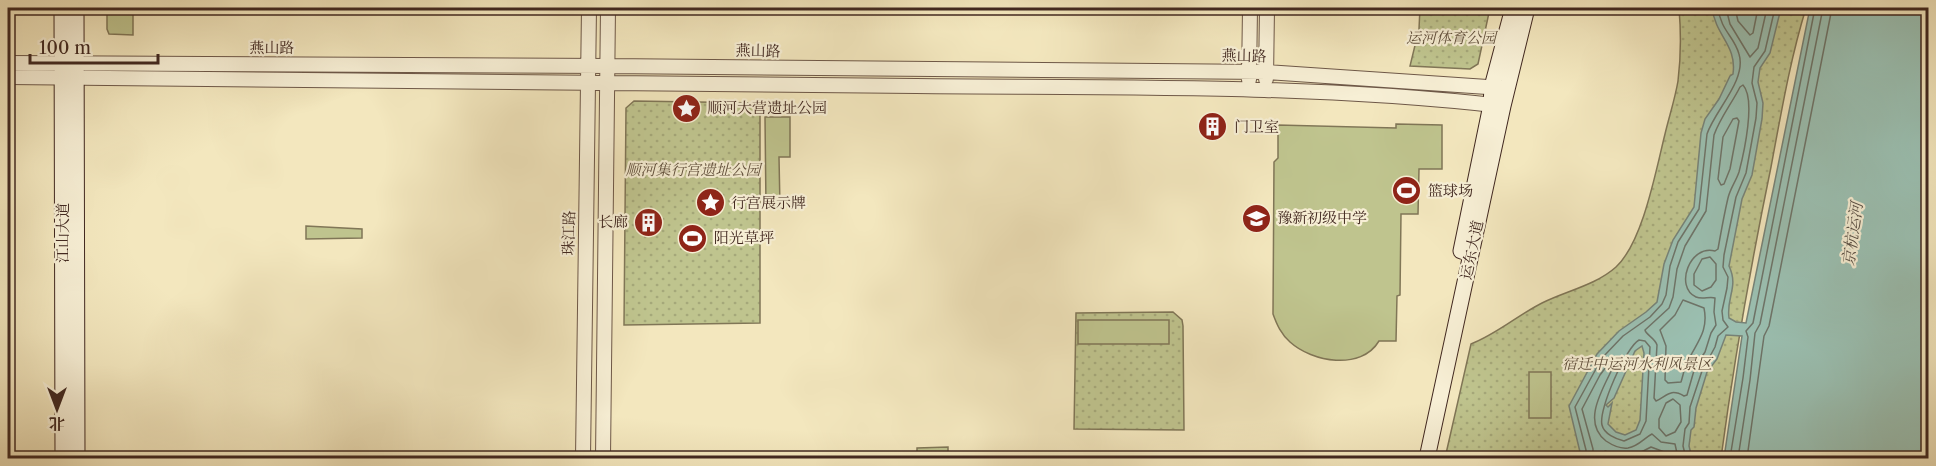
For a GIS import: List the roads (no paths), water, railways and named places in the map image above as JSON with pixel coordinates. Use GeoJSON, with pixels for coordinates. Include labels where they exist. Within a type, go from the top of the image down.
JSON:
{"type":"FeatureCollection","features":[{"type":"Feature","properties":{"kind":"main road","name":"江山大道"},"geometry":{"type":"LineString","coordinates":[[62,8],[70,70],[77,459]]}},
{"type":"Feature","properties":{"kind":"main road","name":"江山大道"},"geometry":{"type":"LineString","coordinates":[[63,459],[70,70],[76,8]]}},
{"type":"Feature","properties":{"kind":"main road","name":"运东大道"},"geometry":{"type":"LineString","coordinates":[[1427,459],[1497,105],[1513,8]]}},
{"type":"Feature","properties":{"kind":"main road","name":"运东大道"},"geometry":{"type":"LineString","coordinates":[[1500,87],[1527,8]]}},
{"type":"Feature","properties":{"kind":"main road","name":"运东大道"},"geometry":{"type":"LineString","coordinates":[[1418,459],[1497,105]]}},
{"type":"Feature","properties":{"kind":"street","name":"珠江路"},"geometry":{"type":"LineString","coordinates":[[583,459],[589,8]]}},
{"type":"Feature","properties":{"kind":"street"},"geometry":{"type":"LineString","coordinates":[[603,459],[608,8]]}},
{"type":"Feature","properties":{"kind":"street"},"geometry":{"type":"LineString","coordinates":[[1248,90],[1250,8]]}},
{"type":"Feature","properties":{"kind":"street"},"geometry":{"type":"LineString","coordinates":[[1266,90],[1267,8]]}},
{"type":"Feature","properties":{"kind":"street","name":"燕山路"},"geometry":{"type":"LineString","coordinates":[[8,63],[70,70],[588,82],[1266,90],[1497,105]]}},
{"type":"Feature","properties":{"kind":"street","name":"燕山路"},"geometry":{"type":"LineString","coordinates":[[8,77],[70,70],[608,66],[1267,72],[1500,87]]}},
{"type":"Feature","properties":{"kind":"water","name":"京杭运河"},"geometry":{"type":"Polygon","coordinates":[[[1712,8],[1781,8],[1770,53],[1760,68],[1758,82],[1763,103],[1762,119],[1752,175],[1742,199],[1729,266],[1733,286],[1729,318],[1736,322],[1746,323],[1810,8],[1928,8],[1928,458],[1724,458],[1742,336],[1726,335],[1717,359],[1707,372],[1696,408],[1689,446],[1692,458],[1579,458],[1580,452],[1569,406],[1597,354],[1619,331],[1657,302],[1664,264],[1673,240],[1694,207],[1701,133],[1705,119],[1733,74],[1732,56],[1714,18],[1712,8]],[[1642,346],[1635,351],[1614,398],[1606,405],[1608,407],[1612,403],[1608,424],[1616,432],[1625,435],[1636,430],[1640,420],[1644,353],[1642,346]]]}},
{"type":"Feature","properties":{"kind":"place","name":"顺河大营遗址公园"},"geometry":{"type":"Point","coordinates":[686,108]}},
{"type":"Feature","properties":{"kind":"place","name":"门卫室"},"geometry":{"type":"Point","coordinates":[1213,127]}},
{"type":"Feature","properties":{"kind":"place","name":"篮球场"},"geometry":{"type":"Point","coordinates":[1407,191]}},
{"type":"Feature","properties":{"kind":"place","name":"行宫展示牌"},"geometry":{"type":"Point","coordinates":[710,203]}},
{"type":"Feature","properties":{"kind":"place","name":"豫新初级中学"},"geometry":{"type":"Point","coordinates":[1256,218]}},
{"type":"Feature","properties":{"kind":"place","name":"长廊"},"geometry":{"type":"Point","coordinates":[649,222]}},
{"type":"Feature","properties":{"kind":"place","name":"阳光草坪"},"geometry":{"type":"Point","coordinates":[693,238]}},
{"type":"Feature","properties":{"kind":"park label","name":"运河体育公园"},"geometry":{"type":"Point","coordinates":[1451,38]}},
{"type":"Feature","properties":{"kind":"park label","name":"顺河集行宫遗址公园"},"geometry":{"type":"Point","coordinates":[693,170]}},
{"type":"Feature","properties":{"kind":"park label","name":"宿迁中运河水利风景区"},"geometry":{"type":"Point","coordinates":[1637,364]}}]}
